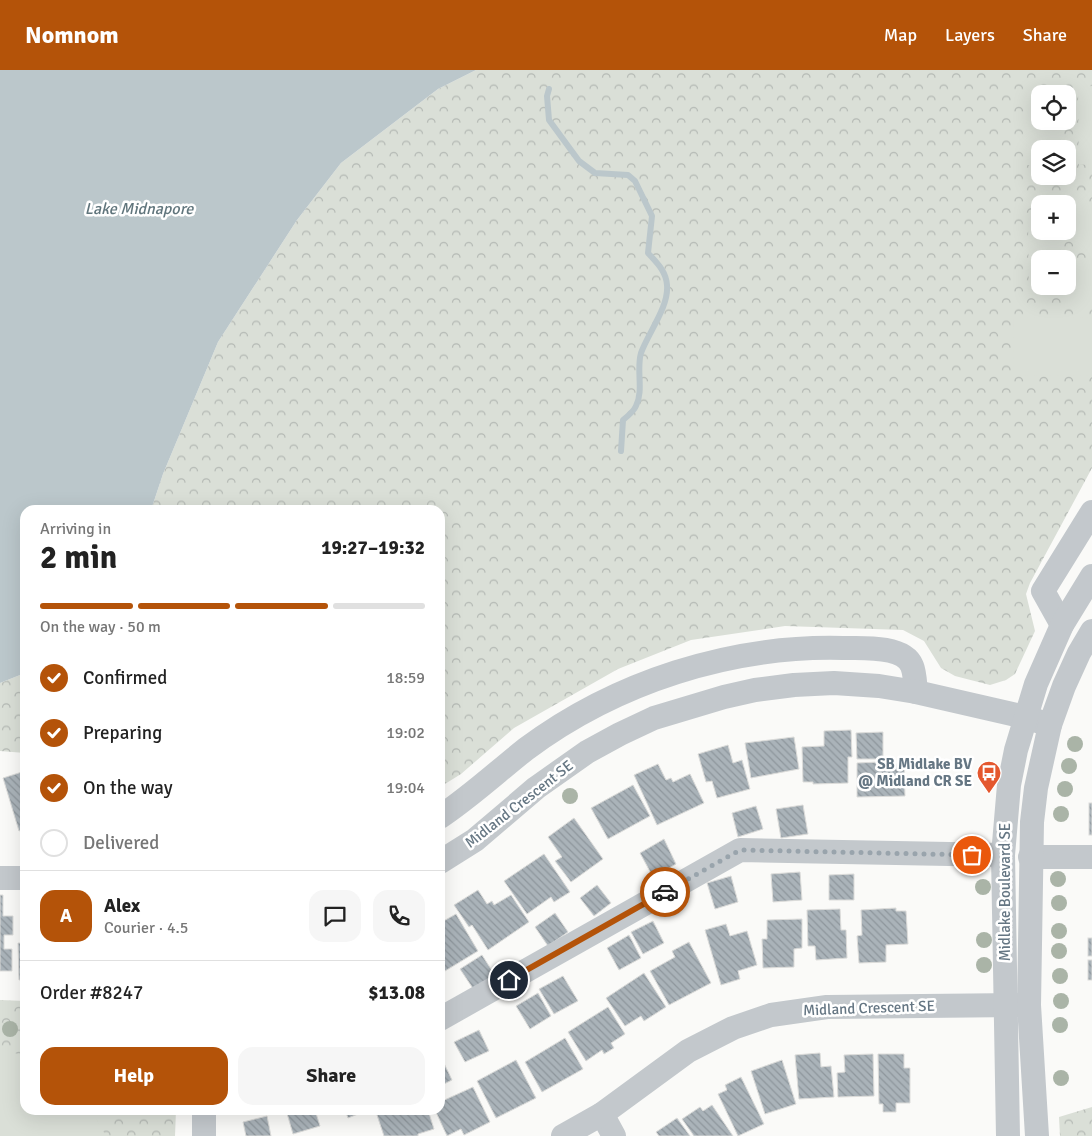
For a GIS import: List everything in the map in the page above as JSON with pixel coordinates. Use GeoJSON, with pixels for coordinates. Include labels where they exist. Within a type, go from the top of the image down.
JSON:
{"type":"FeatureCollection","features":[{"type":"Feature","properties":{"kind":"street"},"geometry":{"type":"LineString","coordinates":[[1062,625],[1043,591],[1092,512]]}},
{"type":"Feature","properties":{"kind":"street","name":"Midlake Boulevard SE"},"geometry":{"type":"LineString","coordinates":[[1008,1136],[1003,855],[1009,785],[1016,750],[1036,684],[1062,625],[1092,576]]}},
{"type":"Feature","properties":{"kind":"street","name":"Midlake Boulevard SE"},"geometry":{"type":"LineString","coordinates":[[1037,1136],[1029,1005],[1032,822],[1042,754],[1050,725],[1078,653],[1092,632]]}},
{"type":"Feature","properties":{"kind":"street"},"geometry":{"type":"LineString","coordinates":[[445,814],[526,749],[574,718],[613,697],[643,684],[709,663],[780,650],[830,647],[895,651],[908,658],[912,666],[916,692]]}},
{"type":"Feature","properties":{"kind":"street","name":"Midland Crescent SE"},"geometry":{"type":"LineString","coordinates":[[445,859],[475,840],[536,788],[587,752],[654,718],[724,697],[794,685],[834,683],[879,686],[916,692],[1025,717],[1050,725]]}},
{"type":"Feature","properties":{"kind":"street"},"geometry":{"type":"LineString","coordinates":[[445,1016],[740,850],[1003,855]]}},
{"type":"Feature","properties":{"kind":"street"},"geometry":{"type":"LineString","coordinates":[[1030,857],[1092,856]]}},
{"type":"Feature","properties":{"kind":"street"},"geometry":{"type":"LineString","coordinates":[[0,878],[20,878]]}},
{"type":"Feature","properties":{"kind":"street","name":"Midland Crescent SE"},"geometry":{"type":"LineString","coordinates":[[563,1136],[602,1114],[688,1051],[733,1028],[771,1015],[827,1007],[1029,1005]]}},
{"type":"Feature","properties":{"kind":"street"},"geometry":{"type":"LineString","coordinates":[[602,1114],[614,1136]]}},
{"type":"Feature","properties":{"kind":"green space"},"geometry":{"type":"Polygon","coordinates":[[[476,70],[1092,70],[1092,468],[1030,583],[1026,594],[1035,631],[1015,674],[1006,680],[990,685],[955,676],[941,668],[924,641],[903,630],[785,626],[691,640],[618,669],[514,728],[461,774],[445,784],[445,505],[153,505],[163,474],[218,342],[297,220],[341,163],[438,89],[476,70]]]}},
{"type":"Feature","properties":{"kind":"green space"},"geometry":{"type":"Polygon","coordinates":[[[1092,86],[1092,164],[1079,165],[1078,87],[1092,86]]]}},
{"type":"Feature","properties":{"kind":"green space"},"geometry":{"type":"Polygon","coordinates":[[[1026,87],[1031,87],[1031,130],[1062,130],[1063,140],[1031,140],[1031,165],[1027,165],[1026,87]]]}},
{"type":"Feature","properties":{"kind":"green space"},"geometry":{"type":"Polygon","coordinates":[[[1076,205],[1092,205],[1092,249],[1075,249],[1076,205]]]}},
{"type":"Feature","properties":{"kind":"green space"},"geometry":{"type":"Polygon","coordinates":[[[1028,217],[1031,217],[1031,240],[1064,240],[1064,250],[1031,250],[1031,295],[1029,295],[1028,217]]]}},
{"type":"Feature","properties":{"kind":"green space"},"geometry":{"type":"Polygon","coordinates":[[[1076,264],[1092,264],[1092,308],[1076,308],[1076,264]]]}},
{"type":"Feature","properties":{"kind":"green space"},"geometry":{"type":"Polygon","coordinates":[[[1092,317],[1092,375],[1014,376],[1013,318],[1092,317]]]}},
{"type":"Feature","properties":{"kind":"green space"},"geometry":{"type":"Polygon","coordinates":[[[20,675],[20,753],[0,751],[0,683],[20,675]]]}},
{"type":"Feature","properties":{"kind":"green space"},"geometry":{"type":"Polygon","coordinates":[[[0,1000],[20,1001],[20,1115],[176,1115],[175,1136],[0,1136],[0,1000]]]}},
{"type":"Feature","properties":{"kind":"green space"},"geometry":{"type":"Polygon","coordinates":[[[0,1047],[20,1055],[20,1115],[93,1115],[106,1136],[0,1136],[0,1047]]]}},
{"type":"Feature","properties":{"kind":"green space"},"geometry":{"type":"Polygon","coordinates":[[[1092,1107],[1092,1136],[1060,1136],[1059,1117],[1092,1107]]]}},
{"type":"Feature","properties":{"kind":"water","name":"Lake Midnapore"},"geometry":{"type":"Polygon","coordinates":[[[0,70],[476,70],[438,89],[341,163],[297,220],[218,342],[163,474],[153,505],[20,505],[20,675],[0,683],[0,70]]]}},
{"type":"Feature","properties":{"kind":"building"},"geometry":{"type":"Polygon","coordinates":[[[851,730],[852,757],[848,757],[848,783],[813,784],[813,782],[803,782],[802,747],[824,746],[824,731],[851,730]]]}},
{"type":"Feature","properties":{"kind":"building"},"geometry":{"type":"Polygon","coordinates":[[[883,732],[883,759],[857,759],[856,733],[883,732]]]}},
{"type":"Feature","properties":{"kind":"building"},"geometry":{"type":"Polygon","coordinates":[[[794,737],[799,769],[751,778],[745,743],[794,737]]]}},
{"type":"Feature","properties":{"kind":"building"},"geometry":{"type":"Polygon","coordinates":[[[728,745],[733,763],[742,760],[750,789],[717,798],[712,781],[706,782],[698,754],[728,745]]]}},
{"type":"Feature","properties":{"kind":"building"},"geometry":{"type":"Polygon","coordinates":[[[880,762],[880,765],[904,764],[905,796],[857,797],[857,763],[880,762]]]}},
{"type":"Feature","properties":{"kind":"building"},"geometry":{"type":"Polygon","coordinates":[[[658,764],[666,780],[671,778],[673,782],[690,774],[704,803],[657,825],[634,775],[658,764]]]}},
{"type":"Feature","properties":{"kind":"building"},"geometry":{"type":"Polygon","coordinates":[[[20,773],[19,831],[3,778],[20,773]]]}},
{"type":"Feature","properties":{"kind":"building"},"geometry":{"type":"Polygon","coordinates":[[[633,785],[650,816],[608,839],[591,808],[633,785]]]}},
{"type":"Feature","properties":{"kind":"building"},"geometry":{"type":"Polygon","coordinates":[[[1089,803],[1092,803],[1092,835],[1089,835],[1089,803]]]}},
{"type":"Feature","properties":{"kind":"building"},"geometry":{"type":"Polygon","coordinates":[[[803,805],[808,834],[781,838],[776,809],[803,805]]]}},
{"type":"Feature","properties":{"kind":"building"},"geometry":{"type":"Polygon","coordinates":[[[756,806],[763,829],[738,837],[732,813],[756,806]]]}},
{"type":"Feature","properties":{"kind":"building"},"geometry":{"type":"Polygon","coordinates":[[[574,818],[603,859],[571,882],[555,861],[562,857],[548,837],[574,818]]]}},
{"type":"Feature","properties":{"kind":"building"},"geometry":{"type":"Polygon","coordinates":[[[664,839],[676,864],[653,877],[640,853],[664,839]]]}},
{"type":"Feature","properties":{"kind":"building"},"geometry":{"type":"Polygon","coordinates":[[[544,854],[570,892],[554,902],[551,897],[527,914],[504,881],[544,854]]]}},
{"type":"Feature","properties":{"kind":"building"},"geometry":{"type":"Polygon","coordinates":[[[800,872],[802,900],[773,902],[771,874],[800,872]]]}},
{"type":"Feature","properties":{"kind":"building"},"geometry":{"type":"Polygon","coordinates":[[[854,874],[854,900],[829,900],[829,875],[854,874]]]}},
{"type":"Feature","properties":{"kind":"building"},"geometry":{"type":"Polygon","coordinates":[[[731,876],[738,902],[715,909],[707,883],[731,876]]]}},
{"type":"Feature","properties":{"kind":"building"},"geometry":{"type":"Polygon","coordinates":[[[597,885],[611,903],[594,916],[580,898],[597,885]]]}},
{"type":"Feature","properties":{"kind":"building"},"geometry":{"type":"Polygon","coordinates":[[[478,890],[487,904],[492,901],[494,905],[511,895],[529,922],[488,950],[472,925],[469,927],[454,905],[478,890]]]}},
{"type":"Feature","properties":{"kind":"building"},"geometry":{"type":"Polygon","coordinates":[[[0,895],[3,895],[3,916],[13,916],[13,935],[4,935],[4,949],[12,949],[12,971],[0,971],[0,895]]]}},
{"type":"Feature","properties":{"kind":"building"},"geometry":{"type":"Polygon","coordinates":[[[896,908],[896,911],[906,911],[908,944],[886,945],[886,962],[859,963],[857,936],[862,935],[861,910],[896,908]]]}},
{"type":"Feature","properties":{"kind":"building"},"geometry":{"type":"Polygon","coordinates":[[[840,909],[841,930],[846,930],[847,958],[816,960],[815,946],[808,946],[807,910],[840,909]]]}},
{"type":"Feature","properties":{"kind":"building"},"geometry":{"type":"Polygon","coordinates":[[[555,913],[568,932],[548,946],[535,927],[555,913]]]}},
{"type":"Feature","properties":{"kind":"building"},"geometry":{"type":"Polygon","coordinates":[[[456,914],[478,951],[445,971],[445,920],[456,914]]]}},
{"type":"Feature","properties":{"kind":"building"},"geometry":{"type":"Polygon","coordinates":[[[802,919],[802,948],[794,949],[794,967],[763,968],[762,939],[767,939],[767,920],[802,919]]]}},
{"type":"Feature","properties":{"kind":"building"},"geometry":{"type":"Polygon","coordinates":[[[653,921],[664,943],[643,954],[631,932],[653,921]]]}},
{"type":"Feature","properties":{"kind":"building"},"geometry":{"type":"Polygon","coordinates":[[[726,924],[730,936],[747,931],[757,965],[738,971],[740,979],[721,985],[705,930],[726,924]]]}},
{"type":"Feature","properties":{"kind":"building"},"geometry":{"type":"Polygon","coordinates":[[[629,935],[641,958],[619,970],[607,948],[629,935]]]}},
{"type":"Feature","properties":{"kind":"building"},"geometry":{"type":"Polygon","coordinates":[[[1088,938],[1092,938],[1092,956],[1088,956],[1088,938]]]}},
{"type":"Feature","properties":{"kind":"building"},"geometry":{"type":"Polygon","coordinates":[[[689,942],[711,983],[669,1005],[650,971],[675,957],[672,951],[689,942]]]}},
{"type":"Feature","properties":{"kind":"building"},"geometry":{"type":"Polygon","coordinates":[[[18,943],[20,943],[20,980],[18,943]]]}},
{"type":"Feature","properties":{"kind":"building"},"geometry":{"type":"Polygon","coordinates":[[[482,955],[496,977],[474,990],[460,969],[482,955]]]}},
{"type":"Feature","properties":{"kind":"building"},"geometry":{"type":"Polygon","coordinates":[[[1088,960],[1092,960],[1092,980],[1088,980],[1088,960]]]}},
{"type":"Feature","properties":{"kind":"building"},"geometry":{"type":"Polygon","coordinates":[[[644,973],[666,1007],[644,1021],[641,1016],[625,1026],[606,998],[644,973]]]}},
{"type":"Feature","properties":{"kind":"building"},"geometry":{"type":"Polygon","coordinates":[[[563,976],[578,1001],[554,1014],[539,989],[563,976]]]}},
{"type":"Feature","properties":{"kind":"building"},"geometry":{"type":"Polygon","coordinates":[[[538,993],[551,1016],[530,1029],[516,1006],[538,993]]]}},
{"type":"Feature","properties":{"kind":"building"},"geometry":{"type":"Polygon","coordinates":[[[608,1007],[625,1034],[611,1043],[614,1048],[604,1054],[602,1050],[586,1061],[568,1032],[608,1007]]]}},
{"type":"Feature","properties":{"kind":"building"},"geometry":{"type":"Polygon","coordinates":[[[479,1030],[489,1051],[465,1062],[454,1042],[479,1030]]]}},
{"type":"Feature","properties":{"kind":"building"},"geometry":{"type":"Polygon","coordinates":[[[565,1038],[583,1069],[542,1092],[525,1062],[565,1038]]]}},
{"type":"Feature","properties":{"kind":"building"},"geometry":{"type":"Polygon","coordinates":[[[820,1053],[821,1067],[831,1066],[834,1097],[799,1099],[795,1055],[820,1053]]]}},
{"type":"Feature","properties":{"kind":"building"},"geometry":{"type":"Polygon","coordinates":[[[873,1054],[874,1096],[838,1097],[837,1073],[845,1072],[844,1055],[873,1054]]]}},
{"type":"Feature","properties":{"kind":"building"},"geometry":{"type":"Polygon","coordinates":[[[878,1054],[904,1054],[904,1068],[910,1068],[910,1103],[896,1103],[896,1112],[883,1112],[883,1104],[879,1104],[878,1054]]]}},
{"type":"Feature","properties":{"kind":"building"},"geometry":{"type":"Polygon","coordinates":[[[516,1060],[536,1098],[496,1118],[477,1081],[516,1060]]]}},
{"type":"Feature","properties":{"kind":"building"},"geometry":{"type":"Polygon","coordinates":[[[782,1060],[796,1104],[765,1114],[751,1071],[782,1060]]]}},
{"type":"Feature","properties":{"kind":"building"},"geometry":{"type":"Polygon","coordinates":[[[445,1065],[452,1080],[445,1084],[445,1065]]]}},
{"type":"Feature","properties":{"kind":"building"},"geometry":{"type":"Polygon","coordinates":[[[741,1077],[764,1124],[738,1136],[718,1094],[727,1090],[725,1085],[741,1077]]]}},
{"type":"Feature","properties":{"kind":"building"},"geometry":{"type":"Polygon","coordinates":[[[473,1087],[490,1122],[464,1135],[461,1129],[447,1136],[437,1115],[445,1115],[445,1100],[473,1087]]]}},
{"type":"Feature","properties":{"kind":"building"},"geometry":{"type":"Polygon","coordinates":[[[712,1105],[733,1136],[694,1136],[682,1119],[700,1107],[703,1111],[712,1105]]]}},
{"type":"Feature","properties":{"kind":"building"},"geometry":{"type":"Polygon","coordinates":[[[287,1115],[317,1115],[320,1126],[293,1134],[287,1115]]]}},
{"type":"Feature","properties":{"kind":"building"},"geometry":{"type":"Polygon","coordinates":[[[377,1115],[430,1115],[434,1129],[418,1134],[418,1136],[384,1136],[377,1115]]]}},
{"type":"Feature","properties":{"kind":"building"},"geometry":{"type":"Polygon","coordinates":[[[267,1116],[271,1136],[246,1136],[243,1122],[267,1116]]]}},
{"type":"Feature","properties":{"kind":"building"},"geometry":{"type":"Polygon","coordinates":[[[677,1118],[690,1136],[659,1136],[656,1132],[677,1118]]]}},
{"type":"Feature","properties":{"kind":"waterway"},"geometry":{"type":"LineString","coordinates":[[549,89],[547,96],[549,120],[579,161],[595,173],[628,175],[635,181],[652,216],[648,253],[661,268],[667,285],[665,302],[641,353],[638,400],[634,410],[623,420],[621,451]]}},
{"type":"Feature","properties":{"kind":"way so far"},"geometry":{"type":"LineString","coordinates":[[665,892],[740,850],[972,855]]}},
{"type":"Feature","properties":{"kind":"place","name":"SB Midlake BV @ Midland CR SE"},"geometry":{"type":"Point","coordinates":[989,794]}},
{"type":"Feature","properties":{"kind":"route"},"geometry":{"type":"LineString","coordinates":[[509,980],[665,892]]}}]}
